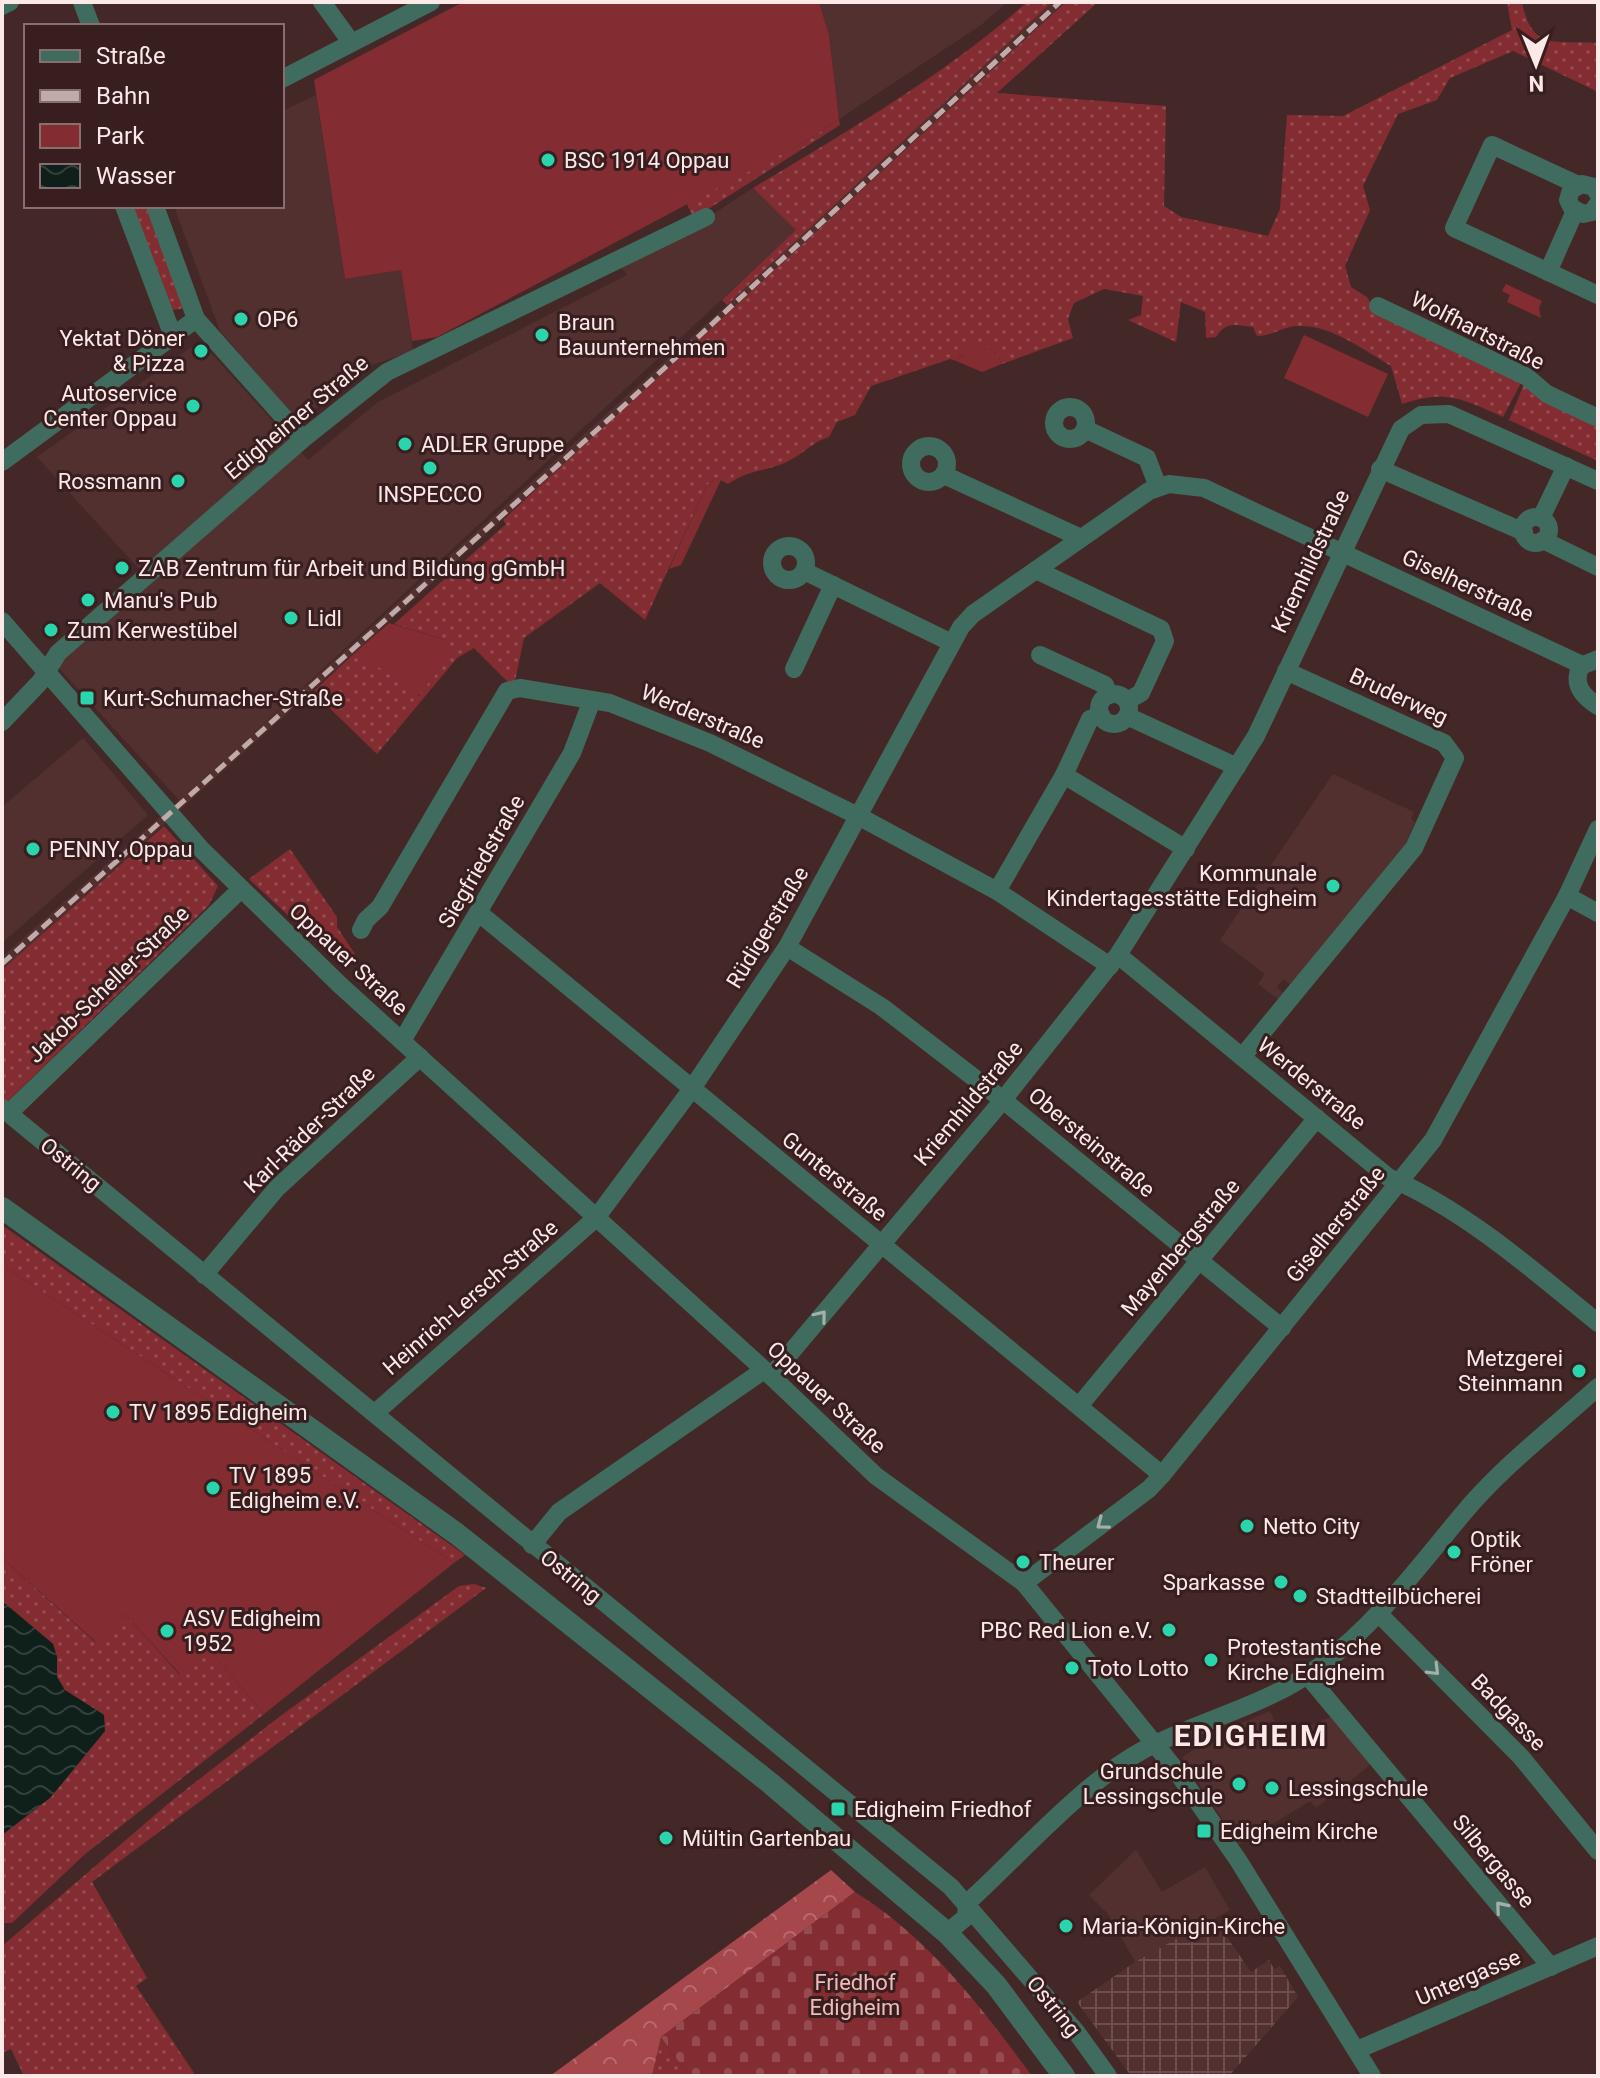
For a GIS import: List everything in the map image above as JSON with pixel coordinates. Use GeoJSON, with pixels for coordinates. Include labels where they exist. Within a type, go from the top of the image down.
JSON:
{"type":"FeatureCollection","features":[{"type":"Feature","properties":{"kind":"street"},"geometry":{"type":"LineString","coordinates":[[2,6],[10,2]]}},
{"type":"Feature","properties":{"kind":"street"},"geometry":{"type":"LineString","coordinates":[[82,2],[90,24]]}},
{"type":"Feature","properties":{"kind":"street"},"geometry":{"type":"LineString","coordinates":[[322,2],[351,42]]}},
{"type":"Feature","properties":{"kind":"street"},"geometry":{"type":"LineString","coordinates":[[284,78],[431,2]]}},
{"type":"Feature","properties":{"kind":"street"},"geometry":{"type":"LineString","coordinates":[[1594,193],[1492,145],[1454,228],[1598,295]]}},
{"type":"Feature","properties":{"kind":"street"},"geometry":{"type":"LineString","coordinates":[[1571,190],[1594,193],[1588,214],[1575,211],[1568,200],[1571,190]]}},
{"type":"Feature","properties":{"kind":"street"},"geometry":{"type":"LineString","coordinates":[[125,208],[173,336]]}},
{"type":"Feature","properties":{"kind":"street"},"geometry":{"type":"LineString","coordinates":[[156,208],[196,319],[303,439]]}},
{"type":"Feature","properties":{"kind":"street"},"geometry":{"type":"LineString","coordinates":[[1548,272],[1575,211]]}},
{"type":"Feature","properties":{"kind":"street","name":"Edigheimer Straße"},"geometry":{"type":"LineString","coordinates":[[2,722],[58,653],[303,439],[387,372],[706,217]]}},
{"type":"Feature","properties":{"kind":"street","name":"Wolfhartstraße"},"geometry":{"type":"LineString","coordinates":[[1378,306],[1527,377],[1547,394],[1598,418]]}},
{"type":"Feature","properties":{"kind":"street"},"geometry":{"type":"LineString","coordinates":[[5,450],[196,319]]}},
{"type":"Feature","properties":{"kind":"street","name":"Kriemhildstraße"},"geometry":{"type":"LineString","coordinates":[[532,1545],[559,1512],[768,1373],[1003,1100],[1114,961],[1237,767],[1286,671],[1394,438],[1409,421],[1435,412],[1449,414],[1566,466]]}},
{"type":"Feature","properties":{"kind":"street"},"geometry":{"type":"LineString","coordinates":[[1085,429],[1147,458],[1158,487],[1180,484],[1204,488],[1341,553]]}},
{"type":"Feature","properties":{"kind":"street"},"geometry":{"type":"LineString","coordinates":[[1541,518],[1566,466],[1598,481]]}},
{"type":"Feature","properties":{"kind":"street"},"geometry":{"type":"LineString","coordinates":[[1380,469],[1524,532],[1531,542],[1543,540],[1598,567]]}},
{"type":"Feature","properties":{"kind":"street"},"geometry":{"type":"LineString","coordinates":[[944,475],[1081,538]]}},
{"type":"Feature","properties":{"kind":"street","name":"Rüdigerstraße"},"geometry":{"type":"LineString","coordinates":[[596,1218],[691,1090],[787,947],[952,643],[973,614],[1158,487]]}},
{"type":"Feature","properties":{"kind":"street"},"geometry":{"type":"LineString","coordinates":[[1524,532],[1527,521],[1541,518]]}},
{"type":"Feature","properties":{"kind":"street"},"geometry":{"type":"LineString","coordinates":[[1541,518],[1549,529],[1543,540]]}},
{"type":"Feature","properties":{"kind":"street","name":"Giselherstraße"},"geometry":{"type":"LineString","coordinates":[[1341,553],[1585,662]]}},
{"type":"Feature","properties":{"kind":"street"},"geometry":{"type":"LineString","coordinates":[[1036,570],[1161,629],[1165,641],[1141,693],[1121,704],[1116,724],[1101,715]]}},
{"type":"Feature","properties":{"kind":"street"},"geometry":{"type":"LineString","coordinates":[[804,571],[952,643]]}},
{"type":"Feature","properties":{"kind":"street"},"geometry":{"type":"LineString","coordinates":[[794,669],[833,585]]}},
{"type":"Feature","properties":{"kind":"street"},"geometry":{"type":"LineString","coordinates":[[2,621],[45,672]]}},
{"type":"Feature","properties":{"kind":"street"},"geometry":{"type":"LineString","coordinates":[[1040,655],[1105,685],[1121,704]]}},
{"type":"Feature","properties":{"kind":"street"},"geometry":{"type":"LineString","coordinates":[[1585,662],[1578,671],[1578,687],[1598,706]]}},
{"type":"Feature","properties":{"kind":"street","name":"Bruderweg"},"geometry":{"type":"LineString","coordinates":[[1242,1057],[1414,848],[1455,758],[1444,743],[1286,671]]}},
{"type":"Feature","properties":{"kind":"street","name":"Oppauer Straße"},"geometry":{"type":"LineString","coordinates":[[45,672],[240,890],[402,1041],[768,1373],[876,1476],[1024,1583],[1156,1744],[1238,1860],[1372,2076]]}},
{"type":"Feature","properties":{"kind":"street","name":"Werderstraße"},"geometry":{"type":"LineString","coordinates":[[361,930],[380,907],[507,691],[520,688],[610,703],[710,743],[860,817],[997,891],[1114,961],[1242,1057],[1388,1177],[1520,1260],[1598,1323]]}},
{"type":"Feature","properties":{"kind":"street","name":"Siegfriedstraße"},"geometry":{"type":"LineString","coordinates":[[402,1041],[572,753],[592,700]]}},
{"type":"Feature","properties":{"kind":"street"},"geometry":{"type":"LineString","coordinates":[[1101,715],[1102,701],[1121,704],[1237,767]]}},
{"type":"Feature","properties":{"kind":"street"},"geometry":{"type":"LineString","coordinates":[[997,891],[1064,775],[1090,719],[1101,715]]}},
{"type":"Feature","properties":{"kind":"street"},"geometry":{"type":"LineString","coordinates":[[1064,775],[1186,849]]}},
{"type":"Feature","properties":{"kind":"street","name":"Giselherstraße"},"geometry":{"type":"LineString","coordinates":[[1024,1583],[1149,1489],[1162,1475],[1433,1140],[1567,896],[1598,829]]}},
{"type":"Feature","properties":{"kind":"street","name":"Jakob-Scheller-Straße"},"geometry":{"type":"LineString","coordinates":[[6,1111],[240,890]]}},
{"type":"Feature","properties":{"kind":"street"},"geometry":{"type":"LineString","coordinates":[[1567,896],[1598,913]]}},
{"type":"Feature","properties":{"kind":"street","name":"Gunterstraße"},"geometry":{"type":"LineString","coordinates":[[479,913],[1162,1475]]}},
{"type":"Feature","properties":{"kind":"street","name":"Obersteinstraße"},"geometry":{"type":"LineString","coordinates":[[787,947],[882,1007],[1003,1100],[1282,1328]]}},
{"type":"Feature","properties":{"kind":"street","name":"Karl-Räder-Straße"},"geometry":{"type":"LineString","coordinates":[[204,1275],[277,1188],[420,1057]]}},
{"type":"Feature","properties":{"kind":"street","name":"Ostring"},"geometry":{"type":"LineString","coordinates":[[6,1111],[967,1903],[1067,2021],[1108,2076]]}},
{"type":"Feature","properties":{"kind":"street","name":"Mayenbergstraße"},"geometry":{"type":"LineString","coordinates":[[1079,1406],[1317,1118]]}},
{"type":"Feature","properties":{"kind":"street","name":"Ostring"},"geometry":{"type":"LineString","coordinates":[[2,1208],[457,1534],[561,1614],[947,1933],[996,1985],[1064,2076]]}},
{"type":"Feature","properties":{"kind":"street","name":"Heinrich-Lersch-Straße"},"geometry":{"type":"LineString","coordinates":[[375,1413],[596,1218]]}},
{"type":"Feature","properties":{"kind":"street"},"geometry":{"type":"LineString","coordinates":[[947,1933],[966,1917],[967,1903],[1092,1786],[1156,1744],[1307,1675],[1395,1599],[1462,1515],[1598,1387]]}},
{"type":"Feature","properties":{"kind":"street","name":"Badgasse"},"geometry":{"type":"LineString","coordinates":[[1379,1614],[1521,1757],[1598,1851]]}},
{"type":"Feature","properties":{"kind":"street","name":"Silbergasse"},"geometry":{"type":"LineString","coordinates":[[1307,1675],[1551,1967]]}},
{"type":"Feature","properties":{"kind":"street","name":"Untergasse"},"geometry":{"type":"LineString","coordinates":[[1357,2050],[1598,1946]]}},
{"type":"Feature","properties":{"kind":"shaded area"},"geometry":{"type":"Polygon","coordinates":[[[819,2],[1007,2],[981,25],[839,119],[829,35],[819,2]]]}},
{"type":"Feature","properties":{"kind":"shaded area"},"geometry":{"type":"Polygon","coordinates":[[[1052,2],[1066,2],[733,312],[2,970],[2,957],[179,800],[57,666],[151,582],[37,457],[200,341],[308,460],[378,402],[627,275],[621,268],[666,245],[753,188],[797,230],[246,740],[727,305],[1052,2]]]}},
{"type":"Feature","properties":{"kind":"shaded area"},"geometry":{"type":"Polygon","coordinates":[[[316,95],[345,279],[401,270],[413,351],[372,365],[298,421],[220,331],[175,208],[284,208],[284,110],[316,95]]]}},
{"type":"Feature","properties":{"kind":"shaded area"},"geometry":{"type":"Polygon","coordinates":[[[83,738],[148,815],[2,943],[2,807],[83,738]]]}},
{"type":"Feature","properties":{"kind":"shaded area"},"geometry":{"type":"Polygon","coordinates":[[[1333,774],[1414,812],[1411,819],[1415,822],[1405,846],[1291,985],[1283,979],[1277,987],[1284,994],[1278,999],[1258,984],[1265,974],[1220,940],[1333,774]]]}},
{"type":"Feature","properties":{"kind":"shaded area","name":"Lessingschule"},"geometry":{"type":"Polygon","coordinates":[[[1270,1711],[1278,1729],[1286,1726],[1290,1734],[1335,1715],[1374,1762],[1316,1808],[1310,1801],[1239,1845],[1182,1757],[1224,1731],[1270,1711]]]}},
{"type":"Feature","properties":{"kind":"shaded area"},"geometry":{"type":"Polygon","coordinates":[[[1136,1850],[1162,1892],[1205,1867],[1230,1910],[1135,1962],[1108,1914],[1089,1895],[1136,1850]]]}},
{"type":"Feature","properties":{"kind":"shaded area"},"geometry":{"type":"Polygon","coordinates":[[[1214,1918],[1251,1972],[1269,1960],[1274,1969],[1280,1966],[1298,1997],[1229,2076],[1131,2076],[1077,2002],[1135,1962],[1214,1918]]]}},
{"type":"Feature","properties":{"kind":"green space","name":"BSC 1914 Oppau"},"geometry":{"type":"Polygon","coordinates":[[[463,2],[819,2],[829,35],[839,119],[810,139],[437,337],[412,341],[401,270],[345,279],[314,80],[463,2]]]}},
{"type":"Feature","properties":{"kind":"green space"},"geometry":{"type":"Polygon","coordinates":[[[1027,2],[1052,2],[727,305],[722,300],[796,230],[753,188],[929,78],[1027,2]]]}},
{"type":"Feature","properties":{"kind":"green space"},"geometry":{"type":"Polygon","coordinates":[[[1066,2],[1098,2],[997,93],[1166,106],[1164,206],[1181,217],[1268,236],[1280,209],[1287,115],[1343,116],[1512,30],[1507,2],[1522,2],[1526,18],[1539,36],[1558,42],[1598,43],[1598,92],[1513,51],[1450,78],[1437,100],[1398,114],[1363,186],[1370,210],[1345,266],[1351,287],[1367,297],[1373,307],[1522,381],[1503,417],[1454,398],[1431,397],[1402,404],[1391,366],[1347,340],[1311,327],[1293,326],[1257,336],[1253,327],[1232,325],[1223,328],[1216,337],[1206,338],[1205,312],[1181,302],[1176,342],[1128,320],[1141,315],[1143,296],[1104,289],[1074,303],[1068,319],[1073,338],[1002,364],[995,352],[962,354],[956,361],[950,359],[871,386],[855,415],[837,422],[829,437],[784,463],[744,475],[728,484],[717,478],[707,485],[645,620],[600,583],[524,638],[515,681],[509,683],[474,648],[457,658],[377,754],[313,692],[357,651],[419,696],[446,640],[394,624],[506,524],[503,520],[1066,2]]]}},
{"type":"Feature","properties":{"kind":"green space"},"geometry":{"type":"Polygon","coordinates":[[[839,119],[840,125],[694,218],[686,203],[810,139],[839,119]]]}},
{"type":"Feature","properties":{"kind":"green space"},"geometry":{"type":"Polygon","coordinates":[[[131,208],[147,208],[183,305],[181,309],[171,310],[131,208]]]}},
{"type":"Feature","properties":{"kind":"green space"},"geometry":{"type":"Polygon","coordinates":[[[1506,284],[1542,301],[1539,308],[1541,318],[1507,302],[1510,295],[1502,291],[1506,284]]]}},
{"type":"Feature","properties":{"kind":"green space"},"geometry":{"type":"Polygon","coordinates":[[[1304,335],[1388,374],[1368,417],[1284,378],[1304,335]]]}},
{"type":"Feature","properties":{"kind":"green space"},"geometry":{"type":"Polygon","coordinates":[[[984,343],[995,352],[1002,364],[982,372],[956,361],[971,345],[984,343]]]}},
{"type":"Feature","properties":{"kind":"green space"},"geometry":{"type":"Polygon","coordinates":[[[1525,382],[1598,424],[1598,461],[1509,420],[1525,382]]]}},
{"type":"Feature","properties":{"kind":"green space"},"geometry":{"type":"Polygon","coordinates":[[[717,478],[721,480],[681,565],[669,569],[707,485],[717,478]]]}},
{"type":"Feature","properties":{"kind":"green space"},"geometry":{"type":"Polygon","coordinates":[[[389,623],[446,640],[452,654],[418,696],[357,651],[389,623]]]}},
{"type":"Feature","properties":{"kind":"green space"},"geometry":{"type":"Polygon","coordinates":[[[1367,674],[1388,684],[1384,694],[1363,684],[1367,674]]]}},
{"type":"Feature","properties":{"kind":"green space"},"geometry":{"type":"Polygon","coordinates":[[[164,826],[218,886],[209,905],[7,1102],[2,1098],[2,970],[164,826]]]}},
{"type":"Feature","properties":{"kind":"green space"},"geometry":{"type":"Polygon","coordinates":[[[290,849],[337,917],[337,927],[355,954],[346,969],[249,879],[290,849]]]}},
{"type":"Feature","properties":{"kind":"green space"},"geometry":{"type":"Polygon","coordinates":[[[2,1225],[465,1555],[454,1563],[2,1265],[2,1225]]]}},
{"type":"Feature","properties":{"kind":"green space","name":"TV 1895 Edigheim"},"geometry":{"type":"Polygon","coordinates":[[[2,1265],[454,1563],[264,1714],[208,1648],[180,1674],[125,1614],[96,1642],[2,1558],[2,1265]]]}},
{"type":"Feature","properties":{"kind":"green space"},"geometry":{"type":"Polygon","coordinates":[[[2,1558],[95,1642],[125,1614],[179,1674],[208,1648],[264,1714],[84,1855],[12,1923],[2,1923],[2,1835],[51,1797],[103,1714],[65,1691],[57,1677],[57,1657],[53,1644],[2,1601],[2,1558]]]}},
{"type":"Feature","properties":{"kind":"green space"},"geometry":{"type":"Polygon","coordinates":[[[474,1584],[486,1588],[92,1882],[147,1978],[136,1986],[196,2076],[24,2076],[11,2049],[2,2053],[2,1946],[170,1802],[279,1717],[459,1586],[474,1584]]]}},
{"type":"Feature","properties":{"kind":"green space"},"geometry":{"type":"Polygon","coordinates":[[[831,1870],[855,1892],[661,2037],[652,2076],[550,2076],[831,1870]]]}},
{"type":"Feature","properties":{"kind":"green space","name":"Friedhof Edigheim"},"geometry":{"type":"Polygon","coordinates":[[[855,1892],[882,1910],[930,1952],[994,2025],[1032,2076],[689,2076],[661,2037],[855,1892]]]}},
{"type":"Feature","properties":{"kind":"green space"},"geometry":{"type":"Polygon","coordinates":[[[661,2037],[689,2076],[652,2076],[661,2037]]]}},
{"type":"Feature","properties":{"kind":"water"},"geometry":{"type":"Polygon","coordinates":[[[2,1601],[53,1644],[57,1657],[57,1677],[65,1690],[104,1715],[105,1731],[51,1797],[2,1835],[2,1601]]]}},
{"type":"Feature","properties":{"kind":"railway"},"geometry":{"type":"LineString","coordinates":[[2,964],[617,412],[1060,2]]}},
{"type":"Feature","properties":{"kind":"place","name":"BSC 1914 Oppau"},"geometry":{"type":"Point","coordinates":[548,160]}},
{"type":"Feature","properties":{"kind":"place","name":"OP6"},"geometry":{"type":"Point","coordinates":[241,319]}},
{"type":"Feature","properties":{"kind":"place","name":"Braun Bauunternehmen"},"geometry":{"type":"Point","coordinates":[542,335]}},
{"type":"Feature","properties":{"kind":"place","name":"Yektat Döner & Pizza"},"geometry":{"type":"Point","coordinates":[201,351]}},
{"type":"Feature","properties":{"kind":"place","name":"Autoservice Center Oppau"},"geometry":{"type":"Point","coordinates":[193,406]}},
{"type":"Feature","properties":{"kind":"place","name":"ADLER Gruppe"},"geometry":{"type":"Point","coordinates":[405,444]}},
{"type":"Feature","properties":{"kind":"place","name":"INSPECCO"},"geometry":{"type":"Point","coordinates":[430,468]}},
{"type":"Feature","properties":{"kind":"place","name":"Rossmann"},"geometry":{"type":"Point","coordinates":[178,481]}},
{"type":"Feature","properties":{"kind":"place","name":"ZAB Zentrum für Arbeit und Bildung gGmbH"},"geometry":{"type":"Point","coordinates":[122,568]}},
{"type":"Feature","properties":{"kind":"place","name":"Manu's Pub"},"geometry":{"type":"Point","coordinates":[88,600]}},
{"type":"Feature","properties":{"kind":"place","name":"Lidl"},"geometry":{"type":"Point","coordinates":[291,618]}},
{"type":"Feature","properties":{"kind":"place","name":"Zum Kerwestübel"},"geometry":{"type":"Point","coordinates":[51,630]}},
{"type":"Feature","properties":{"kind":"place","name":"Kurt-Schumacher-Straße"},"geometry":{"type":"Point","coordinates":[87,698]}},
{"type":"Feature","properties":{"kind":"place","name":"PENNY. Oppau"},"geometry":{"type":"Point","coordinates":[33,849]}},
{"type":"Feature","properties":{"kind":"place","name":"Kommunale Kindertagesstätte Edigheim"},"geometry":{"type":"Point","coordinates":[1333,886]}},
{"type":"Feature","properties":{"kind":"place","name":"Metzgerei Steinmann"},"geometry":{"type":"Point","coordinates":[1579,1371]}},
{"type":"Feature","properties":{"kind":"place","name":"TV 1895 Edigheim"},"geometry":{"type":"Point","coordinates":[113,1412]}},
{"type":"Feature","properties":{"kind":"place","name":"TV 1895 Edigheim e.V."},"geometry":{"type":"Point","coordinates":[213,1488]}},
{"type":"Feature","properties":{"kind":"place","name":"Netto City"},"geometry":{"type":"Point","coordinates":[1247,1526]}},
{"type":"Feature","properties":{"kind":"place","name":"Optik Fröner"},"geometry":{"type":"Point","coordinates":[1454,1552]}},
{"type":"Feature","properties":{"kind":"place","name":"Theurer"},"geometry":{"type":"Point","coordinates":[1023,1562]}},
{"type":"Feature","properties":{"kind":"place","name":"Sparkasse"},"geometry":{"type":"Point","coordinates":[1281,1582]}},
{"type":"Feature","properties":{"kind":"place","name":"Stadtteilbücherei"},"geometry":{"type":"Point","coordinates":[1300,1596]}},
{"type":"Feature","properties":{"kind":"place","name":"PBC Red Lion e.V."},"geometry":{"type":"Point","coordinates":[1169,1630]}},
{"type":"Feature","properties":{"kind":"place","name":"ASV Edigheim 1952"},"geometry":{"type":"Point","coordinates":[167,1631]}},
{"type":"Feature","properties":{"kind":"place","name":"Protestantische Kirche Edigheim"},"geometry":{"type":"Point","coordinates":[1211,1660]}},
{"type":"Feature","properties":{"kind":"place","name":"Toto Lotto"},"geometry":{"type":"Point","coordinates":[1072,1668]}},
{"type":"Feature","properties":{"kind":"place","name":"Grundschule Lessingschule"},"geometry":{"type":"Point","coordinates":[1239,1784]}},
{"type":"Feature","properties":{"kind":"place","name":"Lessingschule"},"geometry":{"type":"Point","coordinates":[1272,1788]}},
{"type":"Feature","properties":{"kind":"place","name":"Edigheim Friedhof"},"geometry":{"type":"Point","coordinates":[838,1809]}},
{"type":"Feature","properties":{"kind":"place","name":"Edigheim Kirche"},"geometry":{"type":"Point","coordinates":[1204,1831]}},
{"type":"Feature","properties":{"kind":"place","name":"Mültin Gartenbau"},"geometry":{"type":"Point","coordinates":[666,1838]}},
{"type":"Feature","properties":{"kind":"place","name":"Maria-Königin-Kirche"},"geometry":{"type":"Point","coordinates":[1066,1926]}},
{"type":"Feature","properties":{"kind":"district","name":"EDIGHEIM"},"geometry":{"type":"Point","coordinates":[1251,1736]}}]}
